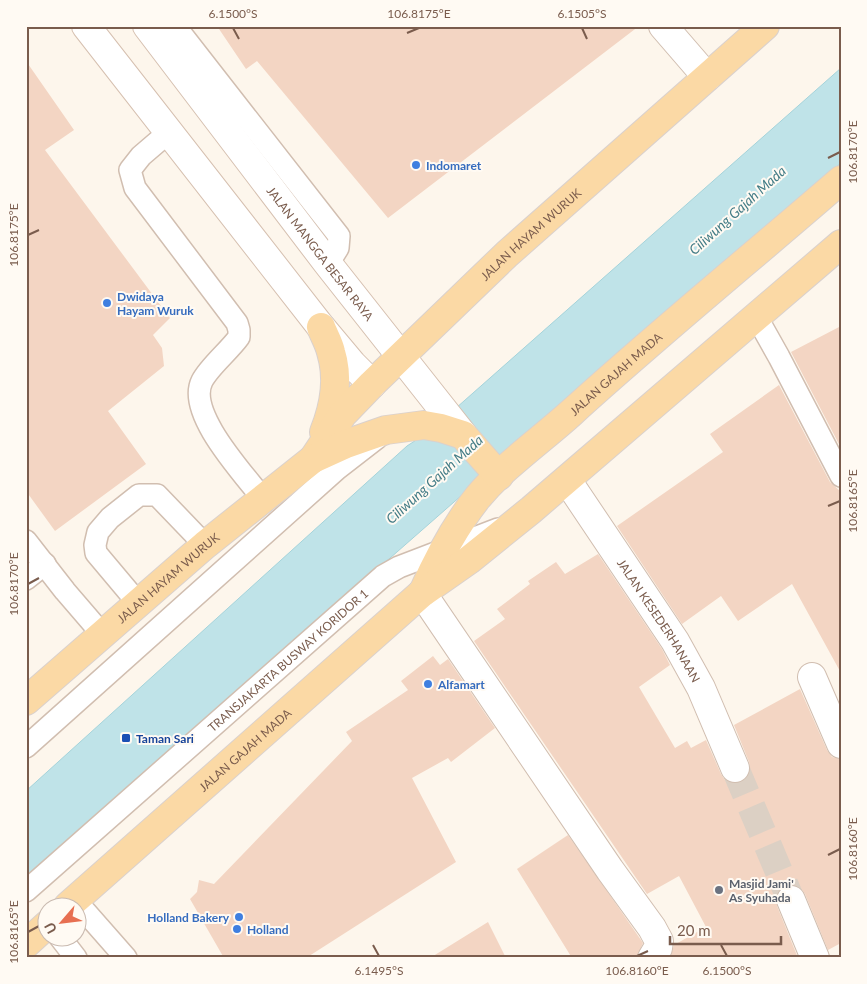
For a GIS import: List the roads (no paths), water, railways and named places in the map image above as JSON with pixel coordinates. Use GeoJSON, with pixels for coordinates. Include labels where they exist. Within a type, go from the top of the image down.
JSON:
{"type":"FeatureCollection","features":[{"type":"Feature","properties":{"kind":"main road"},"geometry":{"type":"LineString","coordinates":[[86,26],[321,327],[352,364],[372,384]]}},
{"type":"Feature","properties":{"kind":"main road","name":"JALAN MANGGA BESAR RAYA"},"geometry":{"type":"LineString","coordinates":[[147,26],[401,356],[434,417]]}},
{"type":"Feature","properties":{"kind":"main road"},"geometry":{"type":"LineString","coordinates":[[663,26],[707,77]]}},
{"type":"Feature","properties":{"kind":"main road","name":"JALAN HAYAM WURUK"},"geometry":{"type":"LineString","coordinates":[[313,459],[343,414],[507,254],[765,26]]}},
{"type":"Feature","properties":{"kind":"main road","name":"JALAN GAJAH MADA"},"geometry":{"type":"LineString","coordinates":[[422,593],[441,552],[496,472],[841,180]]}},
{"type":"Feature","properties":{"kind":"main road","name":"JALAN GAJAH MADA"},"geometry":{"type":"LineString","coordinates":[[80,896],[422,593],[469,560],[531,510],[841,244]]}},
{"type":"Feature","properties":{"kind":"main road"},"geometry":{"type":"LineString","coordinates":[[280,273],[322,255]]}},
{"type":"Feature","properties":{"kind":"main road"},"geometry":{"type":"LineString","coordinates":[[313,459],[328,421],[335,388],[331,352],[321,327]]}},
{"type":"Feature","properties":{"kind":"main road","name":"JALAN HAYAM WURUK"},"geometry":{"type":"LineString","coordinates":[[26,700],[204,546],[313,459],[346,444],[386,430],[434,417],[441,428],[463,435],[496,472]]}},
{"type":"Feature","properties":{"kind":"main road","name":"JALAN KESEDERHANAAN"},"geometry":{"type":"LineString","coordinates":[[566,480],[675,642],[701,688],[735,768]]}},
{"type":"Feature","properties":{"kind":"main road"},"geometry":{"type":"LineString","coordinates":[[422,593],[610,870],[652,928],[658,941],[658,948],[652,958]]}},
{"type":"Feature","properties":{"kind":"main road"},"geometry":{"type":"LineString","coordinates":[[812,677],[841,744]]}},
{"type":"Feature","properties":{"kind":"main road"},"geometry":{"type":"LineString","coordinates":[[791,900],[815,958]]}},
{"type":"Feature","properties":{"kind":"main road"},"geometry":{"type":"LineString","coordinates":[[26,944],[38,933]]}},
{"type":"Feature","properties":{"kind":"lane"},"geometry":{"type":"LineString","coordinates":[[175,26],[339,236],[338,248],[322,255]]}},
{"type":"Feature","properties":{"kind":"lane"},"geometry":{"type":"LineString","coordinates":[[169,132],[141,156],[130,170],[135,188],[237,323],[240,330],[239,337],[202,381],[198,394],[199,405],[206,423],[214,435],[263,499]]}},
{"type":"Feature","properties":{"kind":"lane"},"geometry":{"type":"LineString","coordinates":[[756,316],[779,356],[841,476]]}},
{"type":"Feature","properties":{"kind":"lane"},"geometry":{"type":"LineString","coordinates":[[26,747],[337,469],[386,430]]}},
{"type":"Feature","properties":{"kind":"lane"},"geometry":{"type":"LineString","coordinates":[[138,603],[96,553],[95,545],[98,532],[116,512],[139,495],[157,495],[204,546]]}},
{"type":"Feature","properties":{"kind":"lane","name":"TRANSJAKARTA BUSWAY KORIDOR 1"},"geometry":{"type":"LineString","coordinates":[[26,891],[383,576],[399,567],[494,531],[531,510]]}},
{"type":"Feature","properties":{"kind":"lane"},"geometry":{"type":"LineString","coordinates":[[26,541],[102,634]]}},
{"type":"Feature","properties":{"kind":"lane"},"geometry":{"type":"LineString","coordinates":[[26,579],[45,564]]}},
{"type":"Feature","properties":{"kind":"lane"},"geometry":{"type":"LineString","coordinates":[[88,919],[126,958]]}},
{"type":"Feature","properties":{"kind":"lane"},"geometry":{"type":"LineString","coordinates":[[67,946],[76,958]]}},
{"type":"Feature","properties":{"kind":"water","name":"Ciliwung Gajah Mada"},"geometry":{"type":"Polygon","coordinates":[[[841,68],[841,163],[26,877],[26,791],[407,446],[430,431],[841,68]]]}},
{"type":"Feature","properties":{"kind":"tunnel"},"geometry":{"type":"LineString","coordinates":[[735,768],[791,900]]}},
{"type":"Feature","properties":{"kind":"place","name":"Indomaret"},"geometry":{"type":"Point","coordinates":[416,165]}},
{"type":"Feature","properties":{"kind":"place","name":"Dwidaya Hayam Wuruk"},"geometry":{"type":"Point","coordinates":[107,303]}},
{"type":"Feature","properties":{"kind":"place","name":"Alfamart"},"geometry":{"type":"Point","coordinates":[428,684]}},
{"type":"Feature","properties":{"kind":"place","name":"Taman Sari"},"geometry":{"type":"Point","coordinates":[126,738]}},
{"type":"Feature","properties":{"kind":"place","name":"Masjid Jami' As Syuhada"},"geometry":{"type":"Point","coordinates":[719,890]}},
{"type":"Feature","properties":{"kind":"place","name":"Holland Bakery"},"geometry":{"type":"Point","coordinates":[239,917]}},
{"type":"Feature","properties":{"kind":"place","name":"Holland"},"geometry":{"type":"Point","coordinates":[237,929]}}]}
